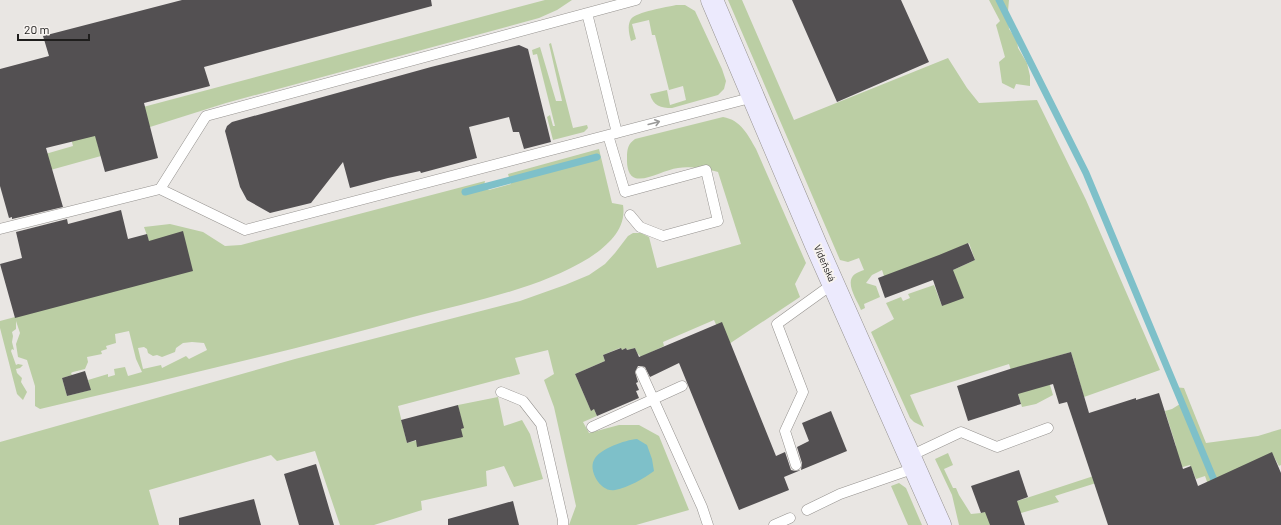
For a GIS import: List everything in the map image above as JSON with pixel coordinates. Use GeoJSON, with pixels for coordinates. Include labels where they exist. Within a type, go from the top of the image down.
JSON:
{"type":"FeatureCollection","features":[{"type":"Feature","properties":{"kind":"main road","name":"Vídeňská"},"geometry":{"type":"LineString","coordinates":[[712,0],[816,245],[940,525]]}},
{"type":"Feature","properties":{"kind":"lane"},"geometry":{"type":"LineString","coordinates":[[160,189],[206,116],[587,13],[611,3],[636,0]]}},
{"type":"Feature","properties":{"kind":"lane"},"geometry":{"type":"LineString","coordinates":[[587,13],[625,192],[706,170],[718,221],[663,236],[640,227],[630,215]]}},
{"type":"Feature","properties":{"kind":"lane"},"geometry":{"type":"LineString","coordinates":[[0,229],[160,189],[245,230],[754,97]]}},
{"type":"Feature","properties":{"kind":"lane"},"geometry":{"type":"LineString","coordinates":[[796,465],[785,431],[803,392],[777,324],[834,283]]}},
{"type":"Feature","properties":{"kind":"lane"},"geometry":{"type":"LineString","coordinates":[[641,372],[702,507],[708,525]]}},
{"type":"Feature","properties":{"kind":"lane"},"geometry":{"type":"LineString","coordinates":[[592,427],[682,386]]}},
{"type":"Feature","properties":{"kind":"lane"},"geometry":{"type":"LineString","coordinates":[[501,392],[523,401],[541,424],[563,525]]}},
{"type":"Feature","properties":{"kind":"lane"},"geometry":{"type":"LineString","coordinates":[[807,510],[912,462],[960,432],[997,447],[1048,428]]}},
{"type":"Feature","properties":{"kind":"lane"},"geometry":{"type":"LineString","coordinates":[[774,525],[790,518]]}},
{"type":"Feature","properties":{"kind":"green space"},"geometry":{"type":"Polygon","coordinates":[[[545,0],[572,0],[557,10],[539,18],[226,103],[97,142],[101,156],[0,184],[35,157],[73,146],[68,127],[545,0]]]}},
{"type":"Feature","properties":{"kind":"green space"},"geometry":{"type":"Polygon","coordinates":[[[728,0],[742,0],[794,120],[948,58],[967,88],[979,103],[1037,100],[1086,200],[1160,370],[1084,397],[1071,352],[1033,363],[1050,385],[1053,395],[1036,404],[1022,407],[1009,364],[910,395],[924,427],[914,422],[910,418],[871,332],[894,319],[886,303],[901,297],[903,301],[910,298],[908,294],[934,285],[942,306],[953,270],[975,260],[969,243],[885,279],[882,270],[872,275],[866,283],[876,286],[880,297],[864,304],[865,308],[861,310],[851,286],[852,277],[858,272],[864,270],[859,258],[848,262],[840,260],[728,0]]]}},
{"type":"Feature","properties":{"kind":"green space"},"geometry":{"type":"Polygon","coordinates":[[[989,0],[1009,0],[1009,29],[1017,40],[1018,48],[1027,63],[1030,76],[1030,86],[1016,84],[1014,89],[1002,83],[999,62],[1005,57],[996,25],[1000,21],[989,0]]]}},
{"type":"Feature","properties":{"kind":"green space"},"geometry":{"type":"Polygon","coordinates":[[[676,5],[685,5],[695,11],[722,69],[726,81],[724,89],[718,95],[668,108],[655,104],[650,94],[667,90],[670,105],[686,100],[683,86],[669,90],[655,35],[652,35],[649,20],[632,24],[636,39],[631,41],[629,27],[630,21],[634,16],[652,10],[676,5]]]}},
{"type":"Feature","properties":{"kind":"green space"},"geometry":{"type":"Polygon","coordinates":[[[551,43],[573,128],[587,125],[588,128],[584,132],[553,140],[547,117],[550,115],[553,126],[555,126],[537,54],[533,55],[532,50],[540,47],[556,101],[562,101],[549,44],[551,43]]]}},
{"type":"Feature","properties":{"kind":"green space"},"geometry":{"type":"Polygon","coordinates":[[[723,117],[735,121],[747,134],[756,149],[806,263],[795,284],[800,297],[726,346],[714,320],[663,342],[664,346],[641,357],[635,348],[627,350],[626,348],[622,350],[620,348],[603,355],[605,361],[575,374],[589,406],[592,410],[594,409],[597,416],[583,422],[589,433],[619,425],[639,425],[659,436],[689,510],[636,525],[569,525],[576,506],[554,407],[544,380],[554,374],[548,350],[515,358],[520,374],[398,406],[407,443],[463,428],[458,405],[498,397],[504,426],[522,420],[530,434],[543,479],[514,487],[504,466],[486,471],[487,486],[421,501],[422,510],[374,525],[340,525],[315,451],[277,461],[271,455],[149,490],[159,525],[0,525],[0,442],[295,359],[520,301],[589,275],[605,264],[628,236],[633,233],[641,233],[649,237],[657,268],[741,244],[718,172],[683,167],[645,178],[638,178],[632,176],[628,169],[628,149],[629,145],[635,139],[723,117]]]}},
{"type":"Feature","properties":{"kind":"green space"},"geometry":{"type":"Polygon","coordinates":[[[599,149],[612,203],[623,205],[622,222],[619,229],[609,242],[589,258],[548,278],[504,294],[367,330],[40,409],[35,406],[35,386],[27,360],[18,357],[16,344],[20,333],[16,321],[16,329],[12,332],[14,350],[12,349],[11,351],[16,365],[23,365],[16,369],[17,373],[22,378],[21,382],[27,392],[23,400],[17,394],[0,328],[0,321],[15,317],[149,241],[144,227],[170,224],[203,232],[225,246],[241,245],[485,181],[484,186],[489,190],[511,184],[508,174],[599,149]],[[129,331],[115,334],[116,343],[106,346],[107,349],[101,351],[102,354],[87,357],[88,362],[85,369],[73,372],[71,373],[72,375],[62,378],[67,396],[90,390],[88,380],[108,374],[108,377],[115,375],[114,369],[125,367],[128,376],[142,372],[136,359],[129,331]],[[183,343],[176,348],[175,352],[162,357],[157,355],[153,356],[148,353],[147,349],[144,347],[138,348],[143,369],[161,365],[162,368],[186,356],[189,359],[207,350],[204,343],[183,343]]]}},
{"type":"Feature","properties":{"kind":"green space"},"geometry":{"type":"Polygon","coordinates":[[[1173,387],[1184,388],[1206,443],[1258,436],[1281,429],[1281,465],[1279,466],[1272,453],[1222,525],[1205,476],[1196,479],[1190,465],[1118,485],[1115,477],[1055,496],[1059,502],[990,522],[991,525],[959,525],[952,495],[935,459],[948,453],[953,465],[944,469],[953,488],[956,488],[971,514],[981,513],[1124,466],[1123,462],[1176,446],[1165,411],[1180,404],[1173,387]]]}},
{"type":"Feature","properties":{"kind":"green space"},"geometry":{"type":"Polygon","coordinates":[[[899,483],[906,488],[922,525],[908,525],[891,486],[899,483]]]}},
{"type":"Feature","properties":{"kind":"water"},"geometry":{"type":"Polygon","coordinates":[[[637,439],[647,445],[654,471],[641,480],[625,487],[615,490],[605,488],[594,475],[594,460],[601,452],[619,443],[637,439]]]}},
{"type":"Feature","properties":{"kind":"building"},"geometry":{"type":"Polygon","coordinates":[[[182,0],[431,0],[432,6],[204,67],[210,86],[144,103],[158,158],[105,172],[95,136],[46,148],[63,207],[12,219],[12,217],[9,218],[0,186],[0,69],[49,56],[43,36],[182,0]]]}},
{"type":"Feature","properties":{"kind":"building"},"geometry":{"type":"Polygon","coordinates":[[[792,0],[901,0],[929,62],[837,102],[792,0]]]}},
{"type":"Feature","properties":{"kind":"building"},"geometry":{"type":"Polygon","coordinates":[[[519,45],[528,49],[551,142],[524,149],[519,132],[513,132],[509,117],[469,127],[477,158],[421,173],[420,171],[350,188],[343,162],[311,203],[270,213],[247,200],[240,187],[225,131],[227,126],[232,122],[431,67],[519,45]]]}},
{"type":"Feature","properties":{"kind":"building"},"geometry":{"type":"Polygon","coordinates":[[[121,210],[128,239],[147,234],[149,241],[183,231],[193,271],[15,318],[0,264],[22,258],[16,232],[67,219],[68,224],[121,210]]]}},
{"type":"Feature","properties":{"kind":"building"},"geometry":{"type":"Polygon","coordinates":[[[968,243],[975,260],[953,270],[964,298],[942,306],[933,280],[885,298],[878,278],[968,243]]]}},
{"type":"Feature","properties":{"kind":"building"},"geometry":{"type":"Polygon","coordinates":[[[722,322],[776,456],[785,452],[791,470],[801,470],[784,477],[789,490],[739,510],[679,363],[650,377],[645,367],[638,366],[635,372],[638,382],[636,383],[639,390],[636,391],[639,398],[597,416],[594,409],[591,411],[575,374],[605,361],[603,355],[621,348],[622,350],[626,348],[627,350],[635,348],[639,357],[722,322]]]}},
{"type":"Feature","properties":{"kind":"building"},"geometry":{"type":"Polygon","coordinates":[[[1071,352],[1089,413],[1136,398],[1136,400],[1159,393],[1183,469],[1191,466],[1198,486],[1272,452],[1281,473],[1281,525],[1108,525],[1067,402],[1059,404],[1053,384],[1018,394],[1021,404],[968,421],[957,386],[1071,352]]]}},
{"type":"Feature","properties":{"kind":"building"},"geometry":{"type":"Polygon","coordinates":[[[85,371],[91,390],[67,396],[62,378],[85,371]]]}},
{"type":"Feature","properties":{"kind":"building"},"geometry":{"type":"Polygon","coordinates":[[[458,405],[464,428],[461,429],[463,437],[417,447],[416,440],[407,443],[401,420],[458,405]]]}},
{"type":"Feature","properties":{"kind":"building"},"geometry":{"type":"Polygon","coordinates":[[[831,411],[847,451],[801,470],[802,463],[797,447],[809,441],[802,423],[831,411]]]}},
{"type":"Feature","properties":{"kind":"building"},"geometry":{"type":"Polygon","coordinates":[[[316,464],[334,525],[299,525],[284,474],[316,464]]]}},
{"type":"Feature","properties":{"kind":"building"},"geometry":{"type":"Polygon","coordinates":[[[1019,470],[1028,497],[1017,501],[1025,525],[990,525],[985,512],[981,513],[971,486],[1019,470]]]}},
{"type":"Feature","properties":{"kind":"building"},"geometry":{"type":"Polygon","coordinates":[[[254,499],[261,525],[179,525],[179,518],[254,499]]]}},
{"type":"Feature","properties":{"kind":"building"},"geometry":{"type":"Polygon","coordinates":[[[513,501],[519,525],[448,525],[448,519],[513,501]]]}},
{"type":"Feature","properties":{"kind":"waterway"},"geometry":{"type":"LineString","coordinates":[[999,0],[1086,173],[1217,487]]}},
{"type":"Feature","properties":{"kind":"waterway"},"geometry":{"type":"LineString","coordinates":[[465,192],[597,157]]}}]}
